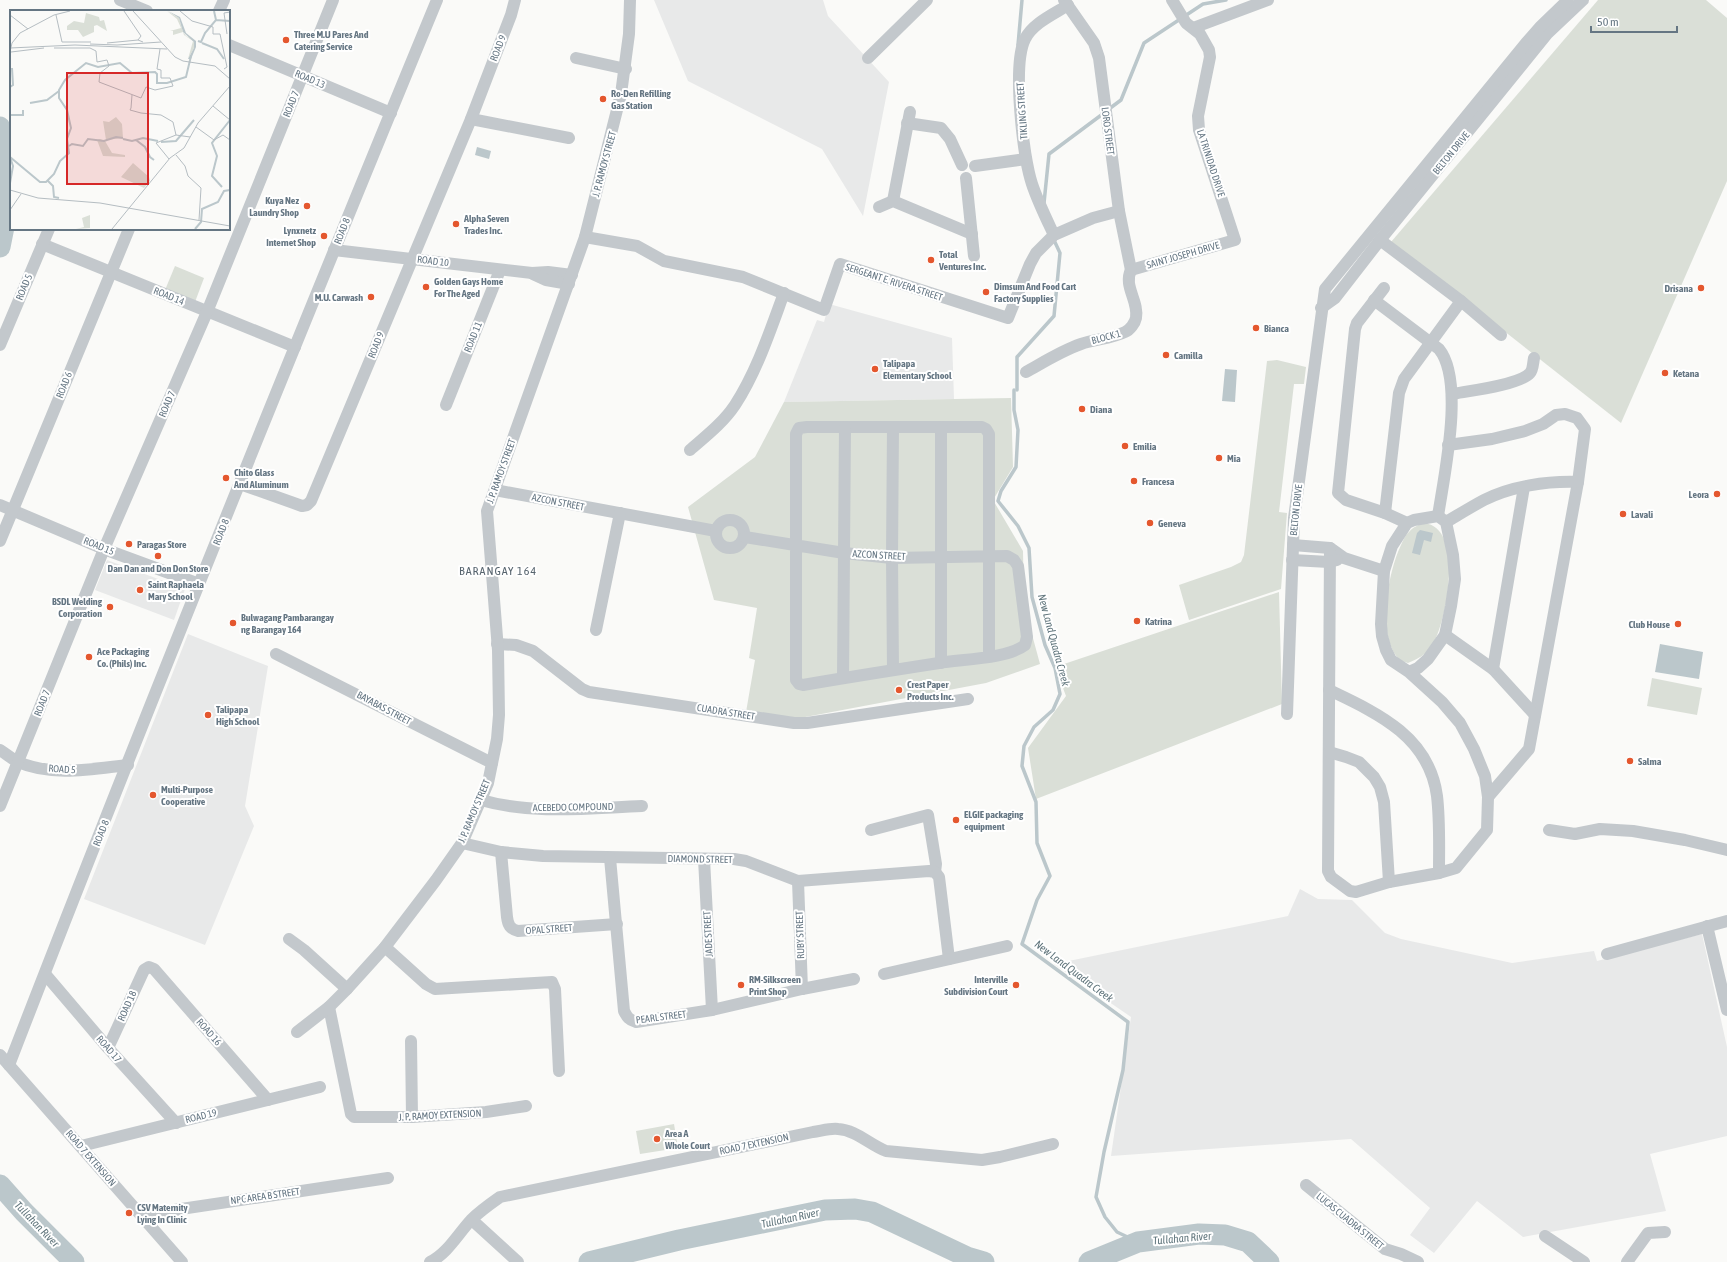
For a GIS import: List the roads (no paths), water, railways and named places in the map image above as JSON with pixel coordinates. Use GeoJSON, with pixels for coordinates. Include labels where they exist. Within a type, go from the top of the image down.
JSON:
{"type":"FeatureCollection","features":[{"type":"Feature","properties":{"kind":"street"},"geometry":{"type":"LineString","coordinates":[[120,0],[143,8]]}},
{"type":"Feature","properties":{"kind":"street"},"geometry":{"type":"LineString","coordinates":[[219,10],[224,0]]}},
{"type":"Feature","properties":{"kind":"street","name":"ROAD 7"},"geometry":{"type":"LineString","coordinates":[[0,806],[104,549],[207,312],[333,0]]}},
{"type":"Feature","properties":{"kind":"street","name":"ROAD 8"},"geometry":{"type":"LineString","coordinates":[[9,1065],[199,584],[437,0]]}},
{"type":"Feature","properties":{"kind":"street","name":"ROAD 9"},"geometry":{"type":"LineString","coordinates":[[240,484],[302,506],[307,505],[311,501],[411,259],[471,119],[511,15],[515,0]]}},
{"type":"Feature","properties":{"kind":"street","name":"J. P. RAMOY STREET"},"geometry":{"type":"LineString","coordinates":[[296,1032],[329,1007],[385,947],[462,844],[488,783],[499,715],[497,644],[486,521],[487,511],[571,280],[585,237],[616,118],[626,69],[630,0]]}},
{"type":"Feature","properties":{"kind":"street"},"geometry":{"type":"LineString","coordinates":[[868,58],[927,0]]}},
{"type":"Feature","properties":{"kind":"street","name":"LA TRINIDAD DRIVE"},"geometry":{"type":"LineString","coordinates":[[1172,0],[1190,25],[1200,34],[1209,50],[1210,57],[1198,116],[1199,130],[1235,240]]}},
{"type":"Feature","properties":{"kind":"street"},"geometry":{"type":"LineString","coordinates":[[1190,25],[1268,0]]}},
{"type":"Feature","properties":{"kind":"street","name":"BELTON DRIVE"},"geometry":{"type":"LineString","coordinates":[[1321,308],[1335,298],[1523,55],[1541,26],[1568,0]]}},
{"type":"Feature","properties":{"kind":"street","name":"BELTON DRIVE"},"geometry":{"type":"LineString","coordinates":[[1288,714],[1294,518],[1321,308],[1325,289],[1523,55],[1583,0]]}},
{"type":"Feature","properties":{"kind":"street","name":"TIKLING STREET"},"geometry":{"type":"LineString","coordinates":[[1054,235],[1035,190],[1027,161],[1019,93],[1020,60],[1021,48],[1025,38],[1032,29],[1066,3]]}},
{"type":"Feature","properties":{"kind":"street","name":"LORO STREET"},"geometry":{"type":"LineString","coordinates":[[1066,3],[1094,43],[1099,58],[1119,211],[1130,270]]}},
{"type":"Feature","properties":{"kind":"street","name":"ROAD 13"},"geometry":{"type":"LineString","coordinates":[[230,45],[391,113]]}},
{"type":"Feature","properties":{"kind":"street"},"geometry":{"type":"LineString","coordinates":[[576,58],[626,69]]}},
{"type":"Feature","properties":{"kind":"street"},"geometry":{"type":"LineString","coordinates":[[893,201],[908,118],[941,128],[970,170],[974,256]]}},
{"type":"Feature","properties":{"kind":"street"},"geometry":{"type":"LineString","coordinates":[[471,119],[569,138]]}},
{"type":"Feature","properties":{"kind":"street"},"geometry":{"type":"LineString","coordinates":[[970,170],[1027,161]]}},
{"type":"Feature","properties":{"kind":"street"},"geometry":{"type":"LineString","coordinates":[[879,207],[893,201],[972,234]]}},
{"type":"Feature","properties":{"kind":"street","name":"SERGEANT E. RIVERA STREET"},"geometry":{"type":"LineString","coordinates":[[585,237],[637,246],[664,261],[743,277],[824,310],[840,264],[1008,318],[1036,253],[1054,235],[1092,218],[1119,211]]}},
{"type":"Feature","properties":{"kind":"street","name":"ROAD 5"},"geometry":{"type":"LineString","coordinates":[[0,345],[49,230]]}},
{"type":"Feature","properties":{"kind":"street","name":"ROAD 6"},"geometry":{"type":"LineString","coordinates":[[0,541],[129,230]]}},
{"type":"Feature","properties":{"kind":"street","name":"SAINT JOSEPH DRIVE"},"geometry":{"type":"LineString","coordinates":[[1130,270],[1235,240]]}},
{"type":"Feature","properties":{"kind":"street"},"geometry":{"type":"LineString","coordinates":[[1380,240],[1461,301],[1501,335]]}},
{"type":"Feature","properties":{"kind":"street","name":"ROAD 14"},"geometry":{"type":"LineString","coordinates":[[42,244],[295,347]]}},
{"type":"Feature","properties":{"kind":"street","name":"ROAD 10"},"geometry":{"type":"LineString","coordinates":[[334,250],[532,273],[546,280],[571,280]]}},
{"type":"Feature","properties":{"kind":"street","name":"ROAD 11"},"geometry":{"type":"LineString","coordinates":[[446,405],[500,270]]}},
{"type":"Feature","properties":{"kind":"street","name":"BLOCK 1"},"geometry":{"type":"LineString","coordinates":[[1026,372],[1067,350],[1082,344],[1127,332],[1136,317],[1136,308],[1128,278],[1130,270]]}},
{"type":"Feature","properties":{"kind":"street"},"geometry":{"type":"LineString","coordinates":[[1384,288],[1357,323],[1355,329],[1338,493],[1346,500],[1385,513],[1407,523]]}},
{"type":"Feature","properties":{"kind":"street"},"geometry":{"type":"LineString","coordinates":[[690,450],[711,432],[735,405],[758,362],[784,293]]}},
{"type":"Feature","properties":{"kind":"street"},"geometry":{"type":"LineString","coordinates":[[1374,300],[1430,342],[1443,355],[1449,372],[1452,394],[1442,519],[1453,555],[1455,579],[1445,635],[1428,659],[1418,668],[1409,672]]}},
{"type":"Feature","properties":{"kind":"street"},"geometry":{"type":"LineString","coordinates":[[1385,513],[1399,394],[1404,379],[1461,301]]}},
{"type":"Feature","properties":{"kind":"street"},"geometry":{"type":"LineString","coordinates":[[1452,394],[1506,384],[1523,378],[1530,373],[1534,358]]}},
{"type":"Feature","properties":{"kind":"street"},"geometry":{"type":"LineString","coordinates":[[1448,444],[1492,439],[1525,431],[1543,424],[1556,415],[1566,414],[1577,418],[1585,429],[1578,482],[1529,749],[1488,797]]}},
{"type":"Feature","properties":{"kind":"street"},"geometry":{"type":"LineString","coordinates":[[843,678],[845,427]]}},
{"type":"Feature","properties":{"kind":"street"},"geometry":{"type":"LineString","coordinates":[[893,427],[893,670]]}},
{"type":"Feature","properties":{"kind":"street"},"geometry":{"type":"LineString","coordinates":[[941,427],[941,663]]}},
{"type":"Feature","properties":{"kind":"street"},"geometry":{"type":"LineString","coordinates":[[941,427],[982,427],[986,429],[989,434],[989,657],[893,670],[804,685],[799,684],[796,680],[796,434],[799,428],[941,427]]}},
{"type":"Feature","properties":{"kind":"street"},"geometry":{"type":"LineString","coordinates":[[1330,548],[1328,871],[1331,877],[1350,891],[1356,892],[1389,882],[1456,868],[1487,830],[1488,797],[1484,776],[1477,756],[1460,723],[1442,702],[1409,672],[1391,660],[1382,636],[1381,624],[1384,571],[1392,546],[1407,523],[1414,520],[1442,519],[1484,499],[1505,491],[1555,481],[1578,482]]}},
{"type":"Feature","properties":{"kind":"street"},"geometry":{"type":"LineString","coordinates":[[1493,669],[1524,487]]}},
{"type":"Feature","properties":{"kind":"street","name":"AZCON STREET"},"geometry":{"type":"LineString","coordinates":[[495,490],[716,531]]}},
{"type":"Feature","properties":{"kind":"street","name":"ROAD 15"},"geometry":{"type":"LineString","coordinates":[[0,505],[104,549],[199,584]]}},
{"type":"Feature","properties":{"kind":"street"},"geometry":{"type":"LineString","coordinates":[[596,630],[620,513]]}},
{"type":"Feature","properties":{"kind":"street"},"geometry":{"type":"LineString","coordinates":[[726,520],[736,520],[743,527],[745,537],[739,545],[725,548],[718,541],[716,531],[718,526],[726,520]]}},
{"type":"Feature","properties":{"kind":"street","name":"AZCON STREET"},"geometry":{"type":"LineString","coordinates":[[745,537],[844,553],[892,558],[1007,556],[1014,560],[1018,566],[1027,637],[1025,645],[1019,650],[989,657]]}},
{"type":"Feature","properties":{"kind":"street"},"geometry":{"type":"LineString","coordinates":[[1293,545],[1330,548],[1344,558],[1384,571]]}},
{"type":"Feature","properties":{"kind":"street"},"geometry":{"type":"LineString","coordinates":[[1292,560],[1329,562],[1344,558]]}},
{"type":"Feature","properties":{"kind":"street"},"geometry":{"type":"LineString","coordinates":[[1445,635],[1493,669],[1535,715]]}},
{"type":"Feature","properties":{"kind":"street","name":"CUADRA STREET"},"geometry":{"type":"LineString","coordinates":[[497,644],[516,645],[533,651],[582,689],[589,692],[794,723],[968,699]]}},
{"type":"Feature","properties":{"kind":"street","name":"BAYABAS STREET"},"geometry":{"type":"LineString","coordinates":[[276,654],[492,763]]}},
{"type":"Feature","properties":{"kind":"street"},"geometry":{"type":"LineString","coordinates":[[1329,690],[1397,727],[1413,742],[1434,782],[1437,797],[1440,872]]}},
{"type":"Feature","properties":{"kind":"street","name":"ROAD 5"},"geometry":{"type":"LineString","coordinates":[[0,750],[18,762],[58,771],[81,771],[128,765]]}},
{"type":"Feature","properties":{"kind":"street"},"geometry":{"type":"LineString","coordinates":[[1329,752],[1358,762],[1374,777],[1380,787],[1384,802],[1389,882]]}},
{"type":"Feature","properties":{"kind":"street","name":"ACEBEDO COMPOUND"},"geometry":{"type":"LineString","coordinates":[[481,800],[498,805],[546,810],[642,806]]}},
{"type":"Feature","properties":{"kind":"street"},"geometry":{"type":"LineString","coordinates":[[871,830],[928,815],[936,864],[935,872],[939,877],[949,959]]}},
{"type":"Feature","properties":{"kind":"street"},"geometry":{"type":"LineString","coordinates":[[1549,830],[1575,834],[1600,829],[1633,831],[1685,840],[1727,850]]}},
{"type":"Feature","properties":{"kind":"street","name":"DIAMOND STREET"},"geometry":{"type":"LineString","coordinates":[[462,844],[501,852],[543,856],[734,859],[746,861],[798,881],[929,871],[935,872]]}},
{"type":"Feature","properties":{"kind":"street","name":"OPAL STREET"},"geometry":{"type":"LineString","coordinates":[[501,852],[507,917],[508,924],[512,930],[518,931],[616,924]]}},
{"type":"Feature","properties":{"kind":"street","name":"PEARL STREET"},"geometry":{"type":"LineString","coordinates":[[610,858],[624,1010],[627,1017],[631,1021],[636,1022],[712,1010],[802,989],[854,979]]}},
{"type":"Feature","properties":{"kind":"street","name":"JADE STREET"},"geometry":{"type":"LineString","coordinates":[[704,859],[712,1010]]}},
{"type":"Feature","properties":{"kind":"street","name":"RUBY STREET"},"geometry":{"type":"LineString","coordinates":[[798,881],[802,989]]}},
{"type":"Feature","properties":{"kind":"street"},"geometry":{"type":"LineString","coordinates":[[1607,954],[1727,921]]}},
{"type":"Feature","properties":{"kind":"street"},"geometry":{"type":"LineString","coordinates":[[1707,926],[1727,1010]]}},
{"type":"Feature","properties":{"kind":"street"},"geometry":{"type":"LineString","coordinates":[[288,939],[304,950],[347,989]]}},
{"type":"Feature","properties":{"kind":"street"},"geometry":{"type":"LineString","coordinates":[[884,974],[1007,946]]}},
{"type":"Feature","properties":{"kind":"street"},"geometry":{"type":"LineString","coordinates":[[385,947],[426,984],[435,989],[552,982],[555,989],[559,1071]]}},
{"type":"Feature","properties":{"kind":"street","name":"ROAD 18"},"geometry":{"type":"LineString","coordinates":[[108,1048],[144,970],[149,967]]}},
{"type":"Feature","properties":{"kind":"street","name":"ROAD 16"},"geometry":{"type":"LineString","coordinates":[[149,967],[154,969],[268,1100]]}},
{"type":"Feature","properties":{"kind":"street","name":"ROAD 17"},"geometry":{"type":"LineString","coordinates":[[45,974],[108,1048],[176,1123]]}},
{"type":"Feature","properties":{"kind":"street","name":"J. P. RAMOY EXTENSION"},"geometry":{"type":"LineString","coordinates":[[329,1007],[351,1114],[354,1117],[412,1117],[486,1112],[526,1106]]}},
{"type":"Feature","properties":{"kind":"street"},"geometry":{"type":"LineString","coordinates":[[411,1041],[412,1117]]}},
{"type":"Feature","properties":{"kind":"street","name":"ROAD 7 EXTENSION"},"geometry":{"type":"LineString","coordinates":[[0,1055],[182,1262]]}},
{"type":"Feature","properties":{"kind":"street","name":"ROAD 19"},"geometry":{"type":"LineString","coordinates":[[81,1146],[320,1087]]}},
{"type":"Feature","properties":{"kind":"street","name":"ROAD 7 EXTENSION"},"geometry":{"type":"LineString","coordinates":[[430,1262],[438,1258],[472,1220],[488,1205],[500,1197],[798,1135],[838,1128],[852,1132],[886,1151],[982,1160],[1053,1144]]}},
{"type":"Feature","properties":{"kind":"street","name":"NPC AREA B STREET"},"geometry":{"type":"LineString","coordinates":[[141,1214],[388,1178]]}},
{"type":"Feature","properties":{"kind":"street","name":"LUCAS CUADRA STREET"},"geometry":{"type":"LineString","coordinates":[[1306,1185],[1385,1250],[1401,1254],[1418,1262]]}},
{"type":"Feature","properties":{"kind":"street"},"geometry":{"type":"LineString","coordinates":[[472,1220],[518,1262]]}},
{"type":"Feature","properties":{"kind":"street"},"geometry":{"type":"LineString","coordinates":[[1627,1262],[1648,1233],[1665,1232]]}},
{"type":"Feature","properties":{"kind":"street"},"geometry":{"type":"LineString","coordinates":[[1545,1236],[1584,1262]]}},
{"type":"Feature","properties":{"kind":"waterway"},"geometry":{"type":"LineString","coordinates":[[1018,45],[1022,0]]}},
{"type":"Feature","properties":{"kind":"waterway"},"geometry":{"type":"LineString","coordinates":[[1109,109],[1121,100],[1144,43],[1203,4],[1226,0]]}},
{"type":"Feature","properties":{"kind":"waterway"},"geometry":{"type":"LineString","coordinates":[[1044,203],[1049,154],[1104,113]]}},
{"type":"Feature","properties":{"kind":"waterway","name":"Tullahan River"},"geometry":{"type":"LineString","coordinates":[[0,127],[5,143],[8,207],[0,247]]}},
{"type":"Feature","properties":{"kind":"waterway"},"geometry":{"type":"LineString","coordinates":[[1017,390],[1017,357],[1054,316],[1060,253],[1053,238]]}},
{"type":"Feature","properties":{"kind":"waterway","name":"New Land Quadra Creek"},"geometry":{"type":"LineString","coordinates":[[1014,390],[1014,410],[1018,430],[1016,467],[1001,491],[998,501],[1018,526],[1029,548],[1032,597],[1045,645],[1055,668],[1060,694],[1053,710],[1034,727],[1024,746],[1022,766],[1036,802],[1037,843],[1050,876],[1037,900],[1022,944],[1128,1022],[1123,1070],[1104,1152],[1096,1197],[1105,1217],[1117,1232],[1138,1242]]}},
{"type":"Feature","properties":{"kind":"waterway","name":"Tullahan River"},"geometry":{"type":"LineString","coordinates":[[0,1185],[24,1212],[74,1262]]}},
{"type":"Feature","properties":{"kind":"waterway","name":"Tullahan River"},"geometry":{"type":"LineString","coordinates":[[589,1262],[679,1240],[825,1210],[855,1209],[872,1212],[967,1257],[984,1262]]}},
{"type":"Feature","properties":{"kind":"waterway","name":"Tullahan River"},"geometry":{"type":"LineString","coordinates":[[1089,1262],[1138,1242],[1199,1234],[1225,1235],[1248,1242],[1269,1262]]}},
{"type":"Feature","properties":{"kind":"place","name":"Three M.U Pares And Catering Service"},"geometry":{"type":"Point","coordinates":[286,40]}},
{"type":"Feature","properties":{"kind":"place","name":"Ro-Den Refilling Gas Station"},"geometry":{"type":"Point","coordinates":[603,99]}},
{"type":"Feature","properties":{"kind":"place","name":"Kuya Nez Laundry Shop"},"geometry":{"type":"Point","coordinates":[307,206]}},
{"type":"Feature","properties":{"kind":"place","name":"Alpha Seven Trades Inc."},"geometry":{"type":"Point","coordinates":[456,224]}},
{"type":"Feature","properties":{"kind":"place","name":"Lynxnetz Internet Shop"},"geometry":{"type":"Point","coordinates":[324,236]}},
{"type":"Feature","properties":{"kind":"place","name":"Total Ventures Inc."},"geometry":{"type":"Point","coordinates":[931,260]}},
{"type":"Feature","properties":{"kind":"place","name":"Golden Gays Home For The Aged"},"geometry":{"type":"Point","coordinates":[426,287]}},
{"type":"Feature","properties":{"kind":"place","name":"Drisana"},"geometry":{"type":"Point","coordinates":[1701,288]}},
{"type":"Feature","properties":{"kind":"place","name":"Dimsum And Food Cart Factory Supplies"},"geometry":{"type":"Point","coordinates":[986,292]}},
{"type":"Feature","properties":{"kind":"place","name":"M.U. Carwash"},"geometry":{"type":"Point","coordinates":[371,297]}},
{"type":"Feature","properties":{"kind":"place","name":"Bianca"},"geometry":{"type":"Point","coordinates":[1256,328]}},
{"type":"Feature","properties":{"kind":"place","name":"Camilla"},"geometry":{"type":"Point","coordinates":[1166,355]}},
{"type":"Feature","properties":{"kind":"place","name":"Talipapa Elementary School"},"geometry":{"type":"Point","coordinates":[875,369]}},
{"type":"Feature","properties":{"kind":"place","name":"Ketana"},"geometry":{"type":"Point","coordinates":[1665,373]}},
{"type":"Feature","properties":{"kind":"place","name":"Diana"},"geometry":{"type":"Point","coordinates":[1082,409]}},
{"type":"Feature","properties":{"kind":"place","name":"Emilia"},"geometry":{"type":"Point","coordinates":[1125,446]}},
{"type":"Feature","properties":{"kind":"place","name":"Mia"},"geometry":{"type":"Point","coordinates":[1219,458]}},
{"type":"Feature","properties":{"kind":"place","name":"Chito Glass And Aluminum"},"geometry":{"type":"Point","coordinates":[226,478]}},
{"type":"Feature","properties":{"kind":"place","name":"Francesa"},"geometry":{"type":"Point","coordinates":[1134,481]}},
{"type":"Feature","properties":{"kind":"place","name":"Leora"},"geometry":{"type":"Point","coordinates":[1717,494]}},
{"type":"Feature","properties":{"kind":"place","name":"Lavali"},"geometry":{"type":"Point","coordinates":[1623,514]}},
{"type":"Feature","properties":{"kind":"place","name":"Geneva"},"geometry":{"type":"Point","coordinates":[1150,523]}},
{"type":"Feature","properties":{"kind":"place","name":"Paragas Store"},"geometry":{"type":"Point","coordinates":[129,544]}},
{"type":"Feature","properties":{"kind":"place","name":"Dan Dan and Don Don Store"},"geometry":{"type":"Point","coordinates":[158,556]}},
{"type":"Feature","properties":{"kind":"place","name":"Saint Raphaela Mary School"},"geometry":{"type":"Point","coordinates":[140,590]}},
{"type":"Feature","properties":{"kind":"place","name":"BSDL Welding Corporation"},"geometry":{"type":"Point","coordinates":[110,607]}},
{"type":"Feature","properties":{"kind":"place","name":"Katrina"},"geometry":{"type":"Point","coordinates":[1137,621]}},
{"type":"Feature","properties":{"kind":"place","name":"Bulwagang Pambarangay ng Barangay 164"},"geometry":{"type":"Point","coordinates":[233,623]}},
{"type":"Feature","properties":{"kind":"place","name":"Club House"},"geometry":{"type":"Point","coordinates":[1678,624]}},
{"type":"Feature","properties":{"kind":"place","name":"Ace Packaging Co. (Phils) Inc."},"geometry":{"type":"Point","coordinates":[89,657]}},
{"type":"Feature","properties":{"kind":"place","name":"Crest Paper Products Inc."},"geometry":{"type":"Point","coordinates":[899,690]}},
{"type":"Feature","properties":{"kind":"place","name":"Talipapa High School"},"geometry":{"type":"Point","coordinates":[208,715]}},
{"type":"Feature","properties":{"kind":"place","name":"Salma"},"geometry":{"type":"Point","coordinates":[1630,761]}},
{"type":"Feature","properties":{"kind":"place","name":"Multi-Purpose Cooperative"},"geometry":{"type":"Point","coordinates":[153,795]}},
{"type":"Feature","properties":{"kind":"place","name":"ELGIE packaging equipment"},"geometry":{"type":"Point","coordinates":[956,820]}},
{"type":"Feature","properties":{"kind":"place","name":"RM-Silkscreen Print Shop"},"geometry":{"type":"Point","coordinates":[741,985]}},
{"type":"Feature","properties":{"kind":"place","name":"Interville Subdivision Court"},"geometry":{"type":"Point","coordinates":[1016,985]}},
{"type":"Feature","properties":{"kind":"place","name":"Area A Whole Court"},"geometry":{"type":"Point","coordinates":[657,1139]}},
{"type":"Feature","properties":{"kind":"place","name":"CSV Maternity Lying In Clinic"},"geometry":{"type":"Point","coordinates":[129,1213]}},
{"type":"Feature","properties":{"kind":"district","name":"BARANGAY 164"},"geometry":{"type":"Point","coordinates":[498,571]}}]}
